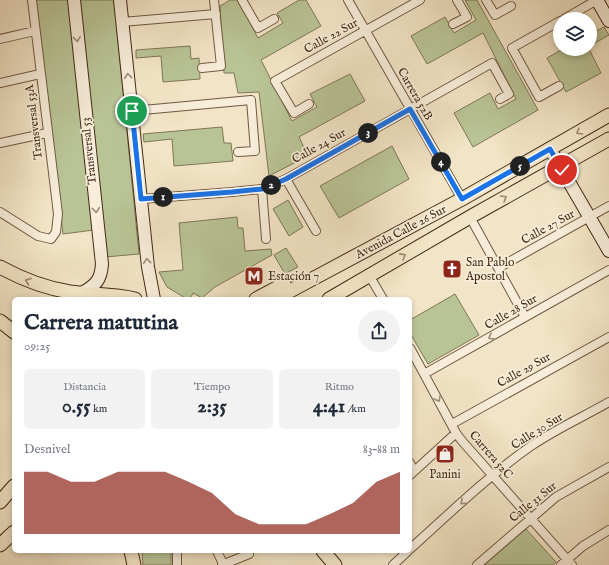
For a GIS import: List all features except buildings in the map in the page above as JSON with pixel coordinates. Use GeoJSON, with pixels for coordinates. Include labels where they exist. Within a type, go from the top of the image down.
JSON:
{"type":"FeatureCollection","features":[{"type":"Feature","properties":{"kind":"main road","name":"Avenida Calle 26 Sur"},"geometry":{"type":"LineString","coordinates":[[279,297],[462,199],[609,115]]}},
{"type":"Feature","properties":{"kind":"main road","name":"Avenida Calle 26 Sur"},"geometry":{"type":"LineString","coordinates":[[332,297],[609,139]]}},
{"type":"Feature","properties":{"kind":"main road"},"geometry":{"type":"LineString","coordinates":[[260,297],[306,274],[396,235]]}},
{"type":"Feature","properties":{"kind":"main road"},"geometry":{"type":"LineString","coordinates":[[0,267],[33,283],[50,288],[117,297]]}},
{"type":"Feature","properties":{"kind":"main road"},"geometry":{"type":"LineString","coordinates":[[0,321],[12,330]]}},
{"type":"Feature","properties":{"kind":"main road"},"geometry":{"type":"LineString","coordinates":[[0,502],[12,488]]}},
{"type":"Feature","properties":{"kind":"main road"},"geometry":{"type":"LineString","coordinates":[[0,536],[12,525]]}},
{"type":"Feature","properties":{"kind":"main road"},"geometry":{"type":"LineString","coordinates":[[0,545],[12,534]]}},
{"type":"Feature","properties":{"kind":"main road"},"geometry":{"type":"LineString","coordinates":[[132,553],[135,565]]}},
{"type":"Feature","properties":{"kind":"main road"},"geometry":{"type":"LineString","coordinates":[[135,565],[136,553]]}},
{"type":"Feature","properties":{"kind":"main road"},"geometry":{"type":"LineString","coordinates":[[325,553],[336,565]]}},
{"type":"Feature","properties":{"kind":"street","name":"Transversal 53A"},"geometry":{"type":"LineString","coordinates":[[0,212],[38,236],[50,239],[56,232],[58,214],[32,0]]}},
{"type":"Feature","properties":{"kind":"street","name":"Transversal 53"},"geometry":{"type":"LineString","coordinates":[[74,0],[102,264],[97,282],[82,293]]}},
{"type":"Feature","properties":{"kind":"street"},"geometry":{"type":"LineString","coordinates":[[120,0],[148,267],[154,297]]}},
{"type":"Feature","properties":{"kind":"street"},"geometry":{"type":"LineString","coordinates":[[202,68],[221,66],[214,0]]}},
{"type":"Feature","properties":{"kind":"street"},"geometry":{"type":"LineString","coordinates":[[242,0],[258,28],[274,19]]}},
{"type":"Feature","properties":{"kind":"street","name":"Carrera 52B"},"geometry":{"type":"LineString","coordinates":[[348,0],[462,199]]}},
{"type":"Feature","properties":{"kind":"street","name":"Calle 22 Sur"},"geometry":{"type":"LineString","coordinates":[[309,104],[294,113],[275,81],[420,0]]}},
{"type":"Feature","properties":{"kind":"street"},"geometry":{"type":"LineString","coordinates":[[453,24],[467,17],[457,0]]}},
{"type":"Feature","properties":{"kind":"street"},"geometry":{"type":"LineString","coordinates":[[486,0],[494,15],[511,6]]}},
{"type":"Feature","properties":{"kind":"street"},"geometry":{"type":"LineString","coordinates":[[576,12],[597,0],[609,21]]}},
{"type":"Feature","properties":{"kind":"street"},"geometry":{"type":"LineString","coordinates":[[122,22],[216,14]]}},
{"type":"Feature","properties":{"kind":"street"},"geometry":{"type":"LineString","coordinates":[[553,25],[512,48],[539,97],[559,86]]}},
{"type":"Feature","properties":{"kind":"street"},"geometry":{"type":"LineString","coordinates":[[0,39],[35,31]]}},
{"type":"Feature","properties":{"kind":"street","name":"Calle 24 Sur"},"geometry":{"type":"LineString","coordinates":[[141,199],[262,189],[286,179],[492,63],[509,94],[500,99]]}},
{"type":"Feature","properties":{"kind":"street"},"geometry":{"type":"LineString","coordinates":[[0,83],[40,74]]}},
{"type":"Feature","properties":{"kind":"street"},"geometry":{"type":"LineString","coordinates":[[132,111],[251,100],[255,151],[238,152]]}},
{"type":"Feature","properties":{"kind":"street"},"geometry":{"type":"LineString","coordinates":[[0,143],[47,133]]}},
{"type":"Feature","properties":{"kind":"street"},"geometry":{"type":"LineString","coordinates":[[550,149],[609,251]]}},
{"type":"Feature","properties":{"kind":"street"},"geometry":{"type":"LineString","coordinates":[[286,179],[316,231]]}},
{"type":"Feature","properties":{"kind":"street"},"geometry":{"type":"LineString","coordinates":[[262,189],[266,239]]}},
{"type":"Feature","properties":{"kind":"street","name":"Calle 27 Sur"},"geometry":{"type":"LineString","coordinates":[[498,268],[609,206]]}},
{"type":"Feature","properties":{"kind":"street"},"geometry":{"type":"LineString","coordinates":[[470,217],[525,317]]}},
{"type":"Feature","properties":{"kind":"street","name":"Calle 28 Sur"},"geometry":{"type":"LineString","coordinates":[[424,374],[609,270]]}},
{"type":"Feature","properties":{"kind":"street"},"geometry":{"type":"LineString","coordinates":[[369,275],[382,297]]}},
{"type":"Feature","properties":{"kind":"street","name":"Calle 29 Sur"},"geometry":{"type":"LineString","coordinates":[[452,424],[609,336]]}},
{"type":"Feature","properties":{"kind":"street","name":"Carrera 52C"},"geometry":{"type":"LineString","coordinates":[[412,352],[456,433],[567,563]]}},
{"type":"Feature","properties":{"kind":"street","name":"Calle 30 Sur"},"geometry":{"type":"LineString","coordinates":[[412,547],[492,476],[537,442],[609,402]]}},
{"type":"Feature","properties":{"kind":"street"},"geometry":{"type":"LineString","coordinates":[[412,469],[456,433]]}},
{"type":"Feature","properties":{"kind":"street","name":"Calle 31 Sur"},"geometry":{"type":"LineString","coordinates":[[477,565],[530,518],[561,494],[609,467]]}},
{"type":"Feature","properties":{"kind":"street"},"geometry":{"type":"LineString","coordinates":[[567,563],[583,546],[609,530]]}},
{"type":"Feature","properties":{"kind":"street"},"geometry":{"type":"LineString","coordinates":[[177,553],[177,565]]}},
{"type":"Feature","properties":{"kind":"street"},"geometry":{"type":"LineString","coordinates":[[218,553],[222,565],[249,554]]}},
{"type":"Feature","properties":{"kind":"street","name":"Calle 30 Sur"},"geometry":{"type":"LineString","coordinates":[[393,565],[406,553]]}},
{"type":"Feature","properties":{"kind":"green space"},"geometry":{"type":"Polygon","coordinates":[[[35,0],[69,0],[94,230],[63,234],[35,0]]]}},
{"type":"Feature","properties":{"kind":"green space"},"geometry":{"type":"Polygon","coordinates":[[[77,0],[114,0],[139,254],[105,257],[77,0]]]}},
{"type":"Feature","properties":{"kind":"green space"},"geometry":{"type":"Polygon","coordinates":[[[230,0],[238,0],[258,38],[283,23],[277,13],[299,0],[306,0],[321,26],[261,60],[292,121],[317,107],[310,94],[350,74],[365,101],[299,137],[308,156],[269,176],[259,92],[238,93],[234,73],[224,73],[220,6],[230,0]]]}},
{"type":"Feature","properties":{"kind":"green space"},"geometry":{"type":"Polygon","coordinates":[[[465,0],[477,0],[538,110],[473,147],[454,113],[490,93],[498,109],[516,99],[483,33],[427,64],[411,36],[445,17],[454,33],[476,20],[465,0]]]}},
{"type":"Feature","properties":{"kind":"green space"},"geometry":{"type":"Polygon","coordinates":[[[604,27],[609,35],[597,42],[597,30],[604,27]]]}},
{"type":"Feature","properties":{"kind":"green space"},"geometry":{"type":"Polygon","coordinates":[[[190,46],[191,59],[199,58],[200,79],[163,82],[161,56],[136,58],[136,50],[190,46]]]}},
{"type":"Feature","properties":{"kind":"green space"},"geometry":{"type":"Polygon","coordinates":[[[553,55],[553,56],[592,56],[601,73],[566,92],[547,58],[553,55]]]}},
{"type":"Feature","properties":{"kind":"green space"},"geometry":{"type":"Polygon","coordinates":[[[222,127],[224,143],[231,143],[233,161],[174,166],[172,139],[144,142],[143,134],[222,127]]]}},
{"type":"Feature","properties":{"kind":"green space"},"geometry":{"type":"Polygon","coordinates":[[[392,146],[409,179],[339,218],[320,186],[392,146]]]}},
{"type":"Feature","properties":{"kind":"green space"},"geometry":{"type":"Polygon","coordinates":[[[288,200],[303,227],[289,236],[273,209],[288,200]]]}},
{"type":"Feature","properties":{"kind":"green space"},"geometry":{"type":"Polygon","coordinates":[[[237,217],[238,228],[243,228],[245,251],[271,249],[272,255],[215,287],[203,297],[193,293],[191,297],[184,297],[167,287],[159,272],[183,270],[179,223],[237,217]]]}},
{"type":"Feature","properties":{"kind":"green space"},"geometry":{"type":"Polygon","coordinates":[[[286,248],[298,267],[285,274],[274,255],[286,248]]]}},
{"type":"Feature","properties":{"kind":"green space"},"geometry":{"type":"Polygon","coordinates":[[[455,294],[479,335],[428,364],[412,336],[412,319],[455,294]]]}},
{"type":"Feature","properties":{"kind":"green space"},"geometry":{"type":"Polygon","coordinates":[[[525,528],[556,562],[553,565],[483,565],[525,528]]]}},
{"type":"Feature","properties":{"kind":"green space"},"geometry":{"type":"Polygon","coordinates":[[[142,553],[171,553],[171,565],[143,565],[142,553]]]}},
{"type":"Feature","properties":{"kind":"place","name":"San Pablo Apostol"},"geometry":{"type":"Point","coordinates":[452,269]}},
{"type":"Feature","properties":{"kind":"place","name":"Estación 7"},"geometry":{"type":"Point","coordinates":[254,276]}},
{"type":"Feature","properties":{"kind":"place","name":"Panini"},"geometry":{"type":"Point","coordinates":[445,454]}},
{"type":"Feature","properties":{"kind":"route"},"geometry":{"type":"LineString","coordinates":[[132,111],[141,199],[262,189],[286,179],[410,109],[462,199],[550,149],[562,170]]}}]}
